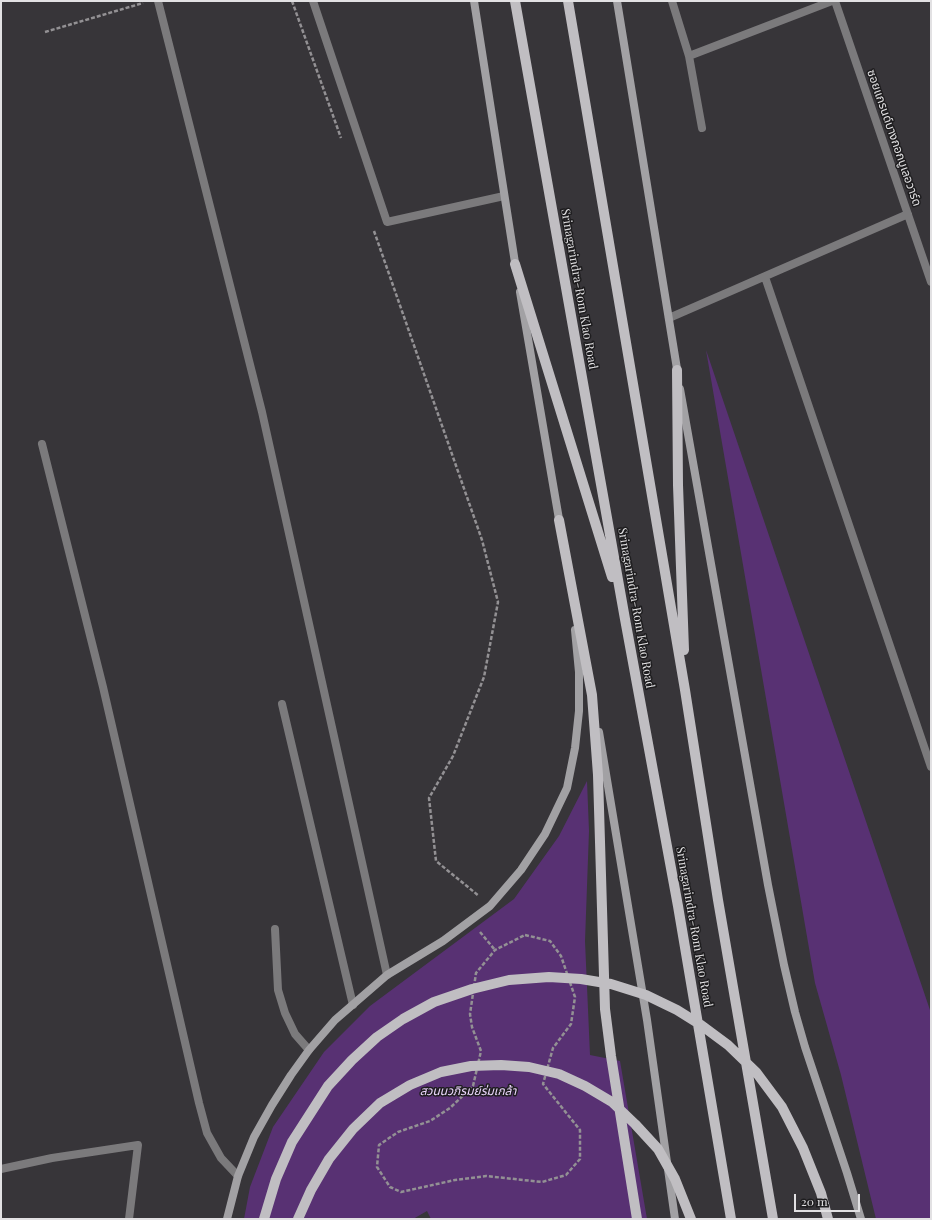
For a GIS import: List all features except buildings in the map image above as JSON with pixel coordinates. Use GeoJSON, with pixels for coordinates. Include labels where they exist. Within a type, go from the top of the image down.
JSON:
{"type":"FeatureCollection","features":[{"type":"Feature","properties":{"kind":"main road"},"geometry":{"type":"LineString","coordinates":[[474,1],[515,264],[636,950],[675,1219]]}},
{"type":"Feature","properties":{"kind":"main road","name":"Srinagarindra-Rom Klao Road"},"geometry":{"type":"LineString","coordinates":[[515,1],[625,619],[678,906],[731,1219]]}},
{"type":"Feature","properties":{"kind":"main road"},"geometry":{"type":"LineString","coordinates":[[568,1],[685,690],[718,900],[773,1219]]}},
{"type":"Feature","properties":{"kind":"main road"},"geometry":{"type":"LineString","coordinates":[[617,1],[677,370],[768,885],[784,966],[805,1047],[845,1165],[861,1219]]}},
{"type":"Feature","properties":{"kind":"main road"},"geometry":{"type":"LineString","coordinates":[[515,264],[625,619]]}},
{"type":"Feature","properties":{"kind":"main road"},"geometry":{"type":"LineString","coordinates":[[677,370],[678,485],[685,690]]}},
{"type":"Feature","properties":{"kind":"main road"},"geometry":{"type":"LineString","coordinates":[[228,1219],[238,1176],[254,1138],[272,1105],[309,1050],[335,1020],[387,975],[443,941],[490,906],[521,870],[545,834],[567,788],[575,748],[580,711],[579,672],[576,639],[559,520]]}},
{"type":"Feature","properties":{"kind":"main road"},"geometry":{"type":"LineString","coordinates":[[592,695],[598,775],[605,1008],[611,1056],[637,1219]]}},
{"type":"Feature","properties":{"kind":"main road"},"geometry":{"type":"LineString","coordinates":[[264,1219],[276,1179],[292,1142],[328,1086],[376,1037],[403,1019],[434,1002],[472,988],[509,980],[549,977],[581,979],[611,984],[646,995],[678,1010],[728,1045],[756,1072],[782,1107],[803,1148],[821,1193],[828,1219]]}},
{"type":"Feature","properties":{"kind":"main road"},"geometry":{"type":"LineString","coordinates":[[298,1219],[311,1190],[329,1159],[353,1129],[380,1103],[410,1085],[441,1072],[471,1066],[501,1065],[529,1067],[559,1074],[585,1086],[612,1102],[636,1124],[658,1149],[675,1179],[691,1219]]}},
{"type":"Feature","properties":{"kind":"street"},"geometry":{"type":"LineString","coordinates":[[158,1],[262,412],[387,975]]}},
{"type":"Feature","properties":{"kind":"street"},"geometry":{"type":"LineString","coordinates":[[313,1],[387,222],[504,196]]}},
{"type":"Feature","properties":{"kind":"street"},"geometry":{"type":"LineString","coordinates":[[672,1],[689,56],[702,128]]}},
{"type":"Feature","properties":{"kind":"street"},"geometry":{"type":"LineString","coordinates":[[689,56],[832,1]]}},
{"type":"Feature","properties":{"kind":"street","name":"ซอยแกรนด์บางกอกบูเลอวาร์ด"},"geometry":{"type":"LineString","coordinates":[[835,1],[931,282]]}},
{"type":"Feature","properties":{"kind":"street"},"geometry":{"type":"LineString","coordinates":[[669,318],[908,214]]}},
{"type":"Feature","properties":{"kind":"street"},"geometry":{"type":"LineString","coordinates":[[765,277],[931,767]]}},
{"type":"Feature","properties":{"kind":"street"},"geometry":{"type":"LineString","coordinates":[[42,444],[103,687],[207,1133],[221,1158],[238,1176]]}},
{"type":"Feature","properties":{"kind":"street"},"geometry":{"type":"LineString","coordinates":[[282,704],[353,1005]]}},
{"type":"Feature","properties":{"kind":"street"},"geometry":{"type":"LineString","coordinates":[[275,929],[278,990],[284,1013],[295,1034],[309,1050]]}},
{"type":"Feature","properties":{"kind":"street"},"geometry":{"type":"LineString","coordinates":[[1,1169],[52,1158],[138,1145],[129,1219]]}},
{"type":"Feature","properties":{"kind":"path"},"geometry":{"type":"LineString","coordinates":[[45,32],[149,1]]}},
{"type":"Feature","properties":{"kind":"path"},"geometry":{"type":"LineString","coordinates":[[292,1],[342,143]]}},
{"type":"Feature","properties":{"kind":"path"},"geometry":{"type":"LineString","coordinates":[[372,226],[482,540],[498,602],[484,677],[453,756],[429,798],[436,861],[490,906]]}},
{"type":"Feature","properties":{"kind":"path"},"geometry":{"type":"LineString","coordinates":[[471,920],[495,950]]}},
{"type":"Feature","properties":{"kind":"path"},"geometry":{"type":"LineString","coordinates":[[525,935],[550,941],[561,956],[575,997],[571,1024],[553,1048],[543,1084],[580,1130],[580,1158],[566,1175],[542,1182],[486,1176],[455,1180],[401,1192],[390,1187],[377,1167],[379,1145],[398,1132],[430,1120],[450,1108],[473,1086],[482,1051],[472,1027],[470,1014],[476,973],[495,950],[525,935]]}},
{"type":"Feature","properties":{"kind":"green space"},"geometry":{"type":"Polygon","coordinates":[[[706,350],[931,1013],[931,1219],[876,1219],[841,1075],[815,983],[706,350]]]}},
{"type":"Feature","properties":{"kind":"green space","name":"สวนนวภิรมย์ร่มเกล้า"},"geometry":{"type":"Polygon","coordinates":[[[587,781],[589,831],[585,941],[590,1055],[620,1061],[647,1219],[431,1219],[427,1211],[413,1219],[244,1219],[250,1187],[273,1127],[324,1052],[370,1006],[514,899],[559,836],[587,781]]]}}]}
